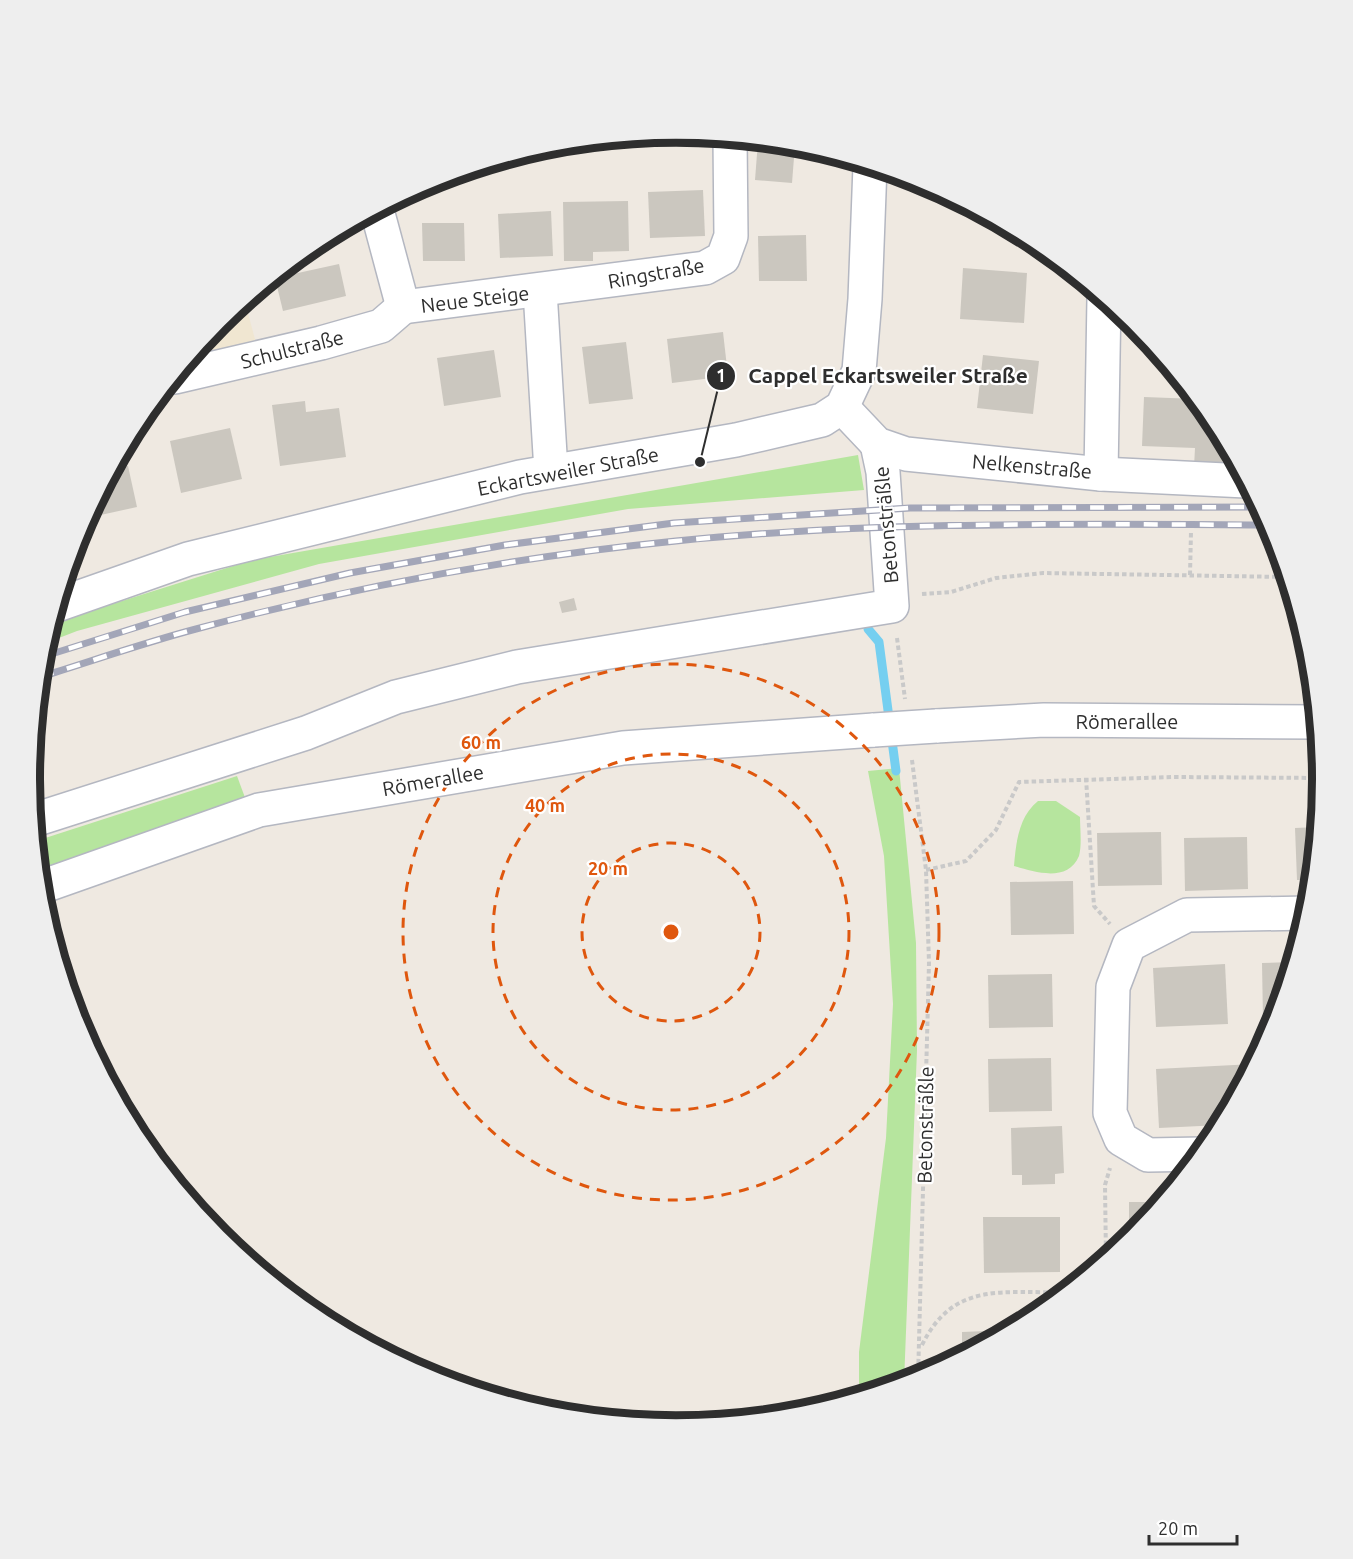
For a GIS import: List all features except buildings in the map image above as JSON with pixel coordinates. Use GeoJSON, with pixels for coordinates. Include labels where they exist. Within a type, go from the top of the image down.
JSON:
{"type":"FeatureCollection","features":[{"type":"Feature","properties":{"kind":"street","name":"Ringstraße"},"geometry":{"type":"LineString","coordinates":[[540,291],[705,268],[723,258],[731,236],[730,146]]}},
{"type":"Feature","properties":{"kind":"street"},"geometry":{"type":"LineString","coordinates":[[842,407],[859,371],[865,299],[870,174]]}},
{"type":"Feature","properties":{"kind":"street","name":"Neue Steige"},"geometry":{"type":"LineString","coordinates":[[379,218],[402,307],[540,291],[551,471]]}},
{"type":"Feature","properties":{"kind":"street","name":"Schulstraße"},"geometry":{"type":"LineString","coordinates":[[186,374],[321,343],[381,326],[402,307]]}},
{"type":"Feature","properties":{"kind":"street","name":"Nelkenstraße"},"geometry":{"type":"LineString","coordinates":[[842,407],[877,444],[906,454],[1101,474],[1104,309]]}},
{"type":"Feature","properties":{"kind":"street","name":"Eckartsweiler Straße"},"geometry":{"type":"LineString","coordinates":[[66,602],[200,556],[551,471],[799,427],[822,420],[842,407]]}},
{"type":"Feature","properties":{"kind":"street","name":"Betonsträßle"},"geometry":{"type":"LineString","coordinates":[[877,444],[883,472],[892,600]]}},
{"type":"Feature","properties":{"kind":"street"},"geometry":{"type":"LineString","coordinates":[[1101,474],[1238,481]]}},
{"type":"Feature","properties":{"kind":"street"},"geometry":{"type":"LineString","coordinates":[[42,817],[306,733],[396,697],[435,687],[517,667],[892,600]]}},
{"type":"Feature","properties":{"kind":"street","name":"Römerallee"},"geometry":{"type":"LineString","coordinates":[[50,884],[260,810],[623,748],[1044,720],[1309,722]]}},
{"type":"Feature","properties":{"kind":"street"},"geometry":{"type":"LineString","coordinates":[[1190,1154],[1148,1155],[1121,1139],[1110,1113],[1113,987],[1129,945],[1186,915],[1298,913]]}},
{"type":"Feature","properties":{"kind":"path"},"geometry":{"type":"LineString","coordinates":[[1190,575],[1191,532]]}},
{"type":"Feature","properties":{"kind":"path"},"geometry":{"type":"LineString","coordinates":[[892,600],[951,592],[996,578],[1043,573],[1280,577]]}},
{"type":"Feature","properties":{"kind":"path"},"geometry":{"type":"LineString","coordinates":[[1129,945],[1094,906],[1086,778],[1312,778]]}},
{"type":"Feature","properties":{"kind":"path","name":"Betonsträßle"},"geometry":{"type":"LineString","coordinates":[[919,1367],[929,963],[926,870],[966,861],[996,830],[1019,782],[1086,778]]}},
{"type":"Feature","properties":{"kind":"path"},"geometry":{"type":"LineString","coordinates":[[1106,1248],[1105,1185],[1121,1139]]}},
{"type":"Feature","properties":{"kind":"path"},"geometry":{"type":"LineString","coordinates":[[920,1347],[933,1323],[955,1304],[976,1295],[1052,1292]]}},
{"type":"Feature","properties":{"kind":"shaded area"},"geometry":{"type":"Polygon","coordinates":[[[247,310],[256,343],[202,356],[247,310]]]}},
{"type":"Feature","properties":{"kind":"green space"},"geometry":{"type":"Polygon","coordinates":[[[858,455],[864,490],[628,509],[319,564],[77,631],[57,639],[61,620],[252,560],[858,455]]]}},
{"type":"Feature","properties":{"kind":"green space"},"geometry":{"type":"Polygon","coordinates":[[[899,768],[916,943],[917,1050],[904,1373],[859,1389],[859,1352],[886,1138],[893,1004],[884,856],[868,771],[899,768]]]}},
{"type":"Feature","properties":{"kind":"green space"},"geometry":{"type":"Polygon","coordinates":[[[237,776],[247,803],[49,880],[44,839],[237,776]]]}},
{"type":"Feature","properties":{"kind":"green space"},"geometry":{"type":"Polygon","coordinates":[[[1038,801],[1056,801],[1080,817],[1079,856],[1067,870],[1059,873],[1040,873],[1014,866],[1017,839],[1023,822],[1038,801]]]}},
{"type":"Feature","properties":{"kind":"waterway"},"geometry":{"type":"LineString","coordinates":[[868,629],[879,642],[896,771]]}},
{"type":"Feature","properties":{"kind":"railway"},"geometry":{"type":"LineString","coordinates":[[53,653],[185,612],[350,573],[505,545],[674,523],[910,508],[1251,507]]}},
{"type":"Feature","properties":{"kind":"railway"},"geometry":{"type":"LineString","coordinates":[[50,674],[176,634],[314,600],[434,575],[615,548],[750,535],[898,527],[1047,524],[1259,525]]}},
{"type":"Feature","properties":{"kind":"place","name":"Cappel Eckartsweiler Straße"},"geometry":{"type":"Point","coordinates":[700,462]}}]}
